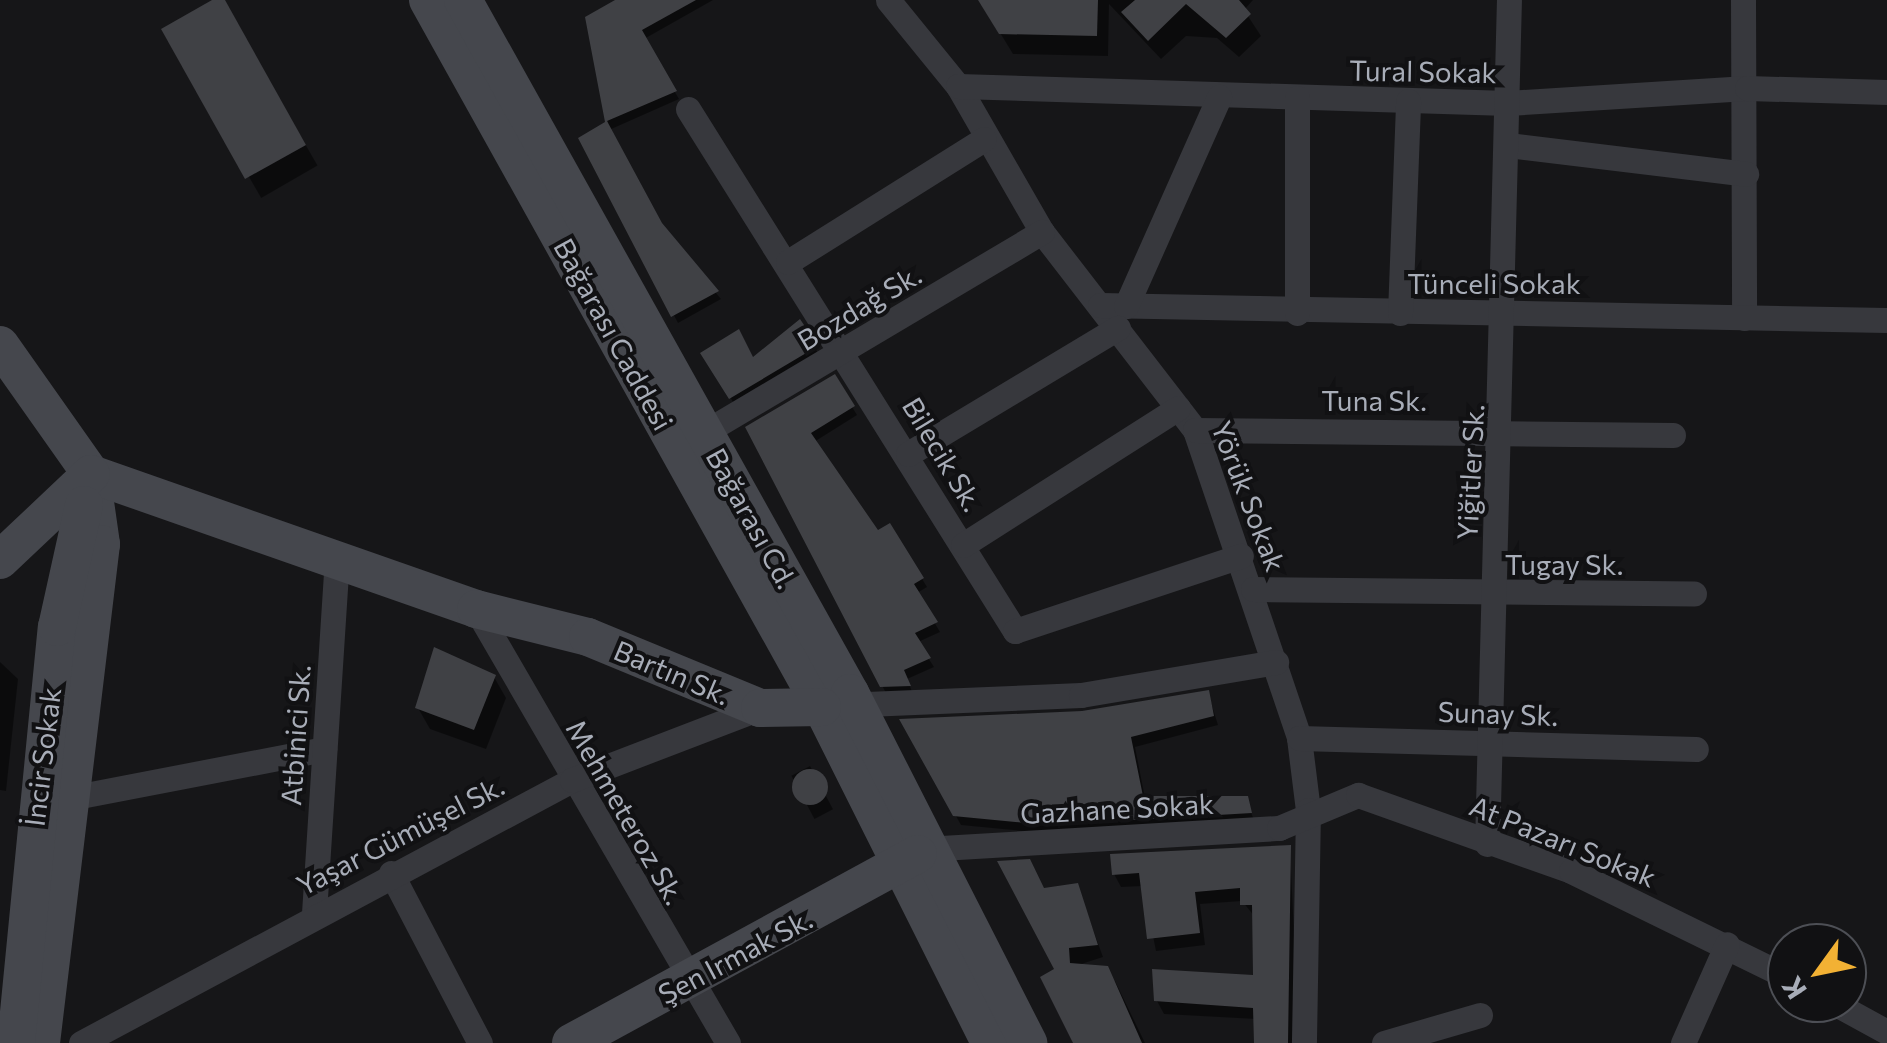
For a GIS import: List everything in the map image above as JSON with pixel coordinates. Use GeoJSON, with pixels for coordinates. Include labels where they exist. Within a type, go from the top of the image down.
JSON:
{"type":"FeatureCollection","features":[{"type":"Feature","properties":{"kind":"main road","name":"Bağarası Caddesi"},"geometry":{"type":"LineString","coordinates":[[428,0],[469,43],[838,706],[912,860],[990,1043]]}},
{"type":"Feature","properties":{"kind":"main road","name":"Bağarası Cd."},"geometry":{"type":"LineString","coordinates":[[463,0],[469,43],[705,432],[838,706]]}},
{"type":"Feature","properties":{"kind":"main road","name":"İncir Sokak"},"geometry":{"type":"LineString","coordinates":[[0,345],[91,474],[101,544],[42,1043]]}},
{"type":"Feature","properties":{"kind":"main road","name":"Bartın Sk."},"geometry":{"type":"LineString","coordinates":[[91,474],[476,609],[588,636],[760,708],[838,706]]}},
{"type":"Feature","properties":{"kind":"main road","name":"İncir Sokak"},"geometry":{"type":"LineString","coordinates":[[16,1043],[57,628],[91,474]]}},
{"type":"Feature","properties":{"kind":"main road"},"geometry":{"type":"LineString","coordinates":[[0,560],[91,474]]}},
{"type":"Feature","properties":{"kind":"main road"},"geometry":{"type":"LineString","coordinates":[[912,860],[1028,1043]]}},
{"type":"Feature","properties":{"kind":"main road","name":"Şen Irmak Sk."},"geometry":{"type":"LineString","coordinates":[[570,1043],[912,860]]}},
{"type":"Feature","properties":{"kind":"street"},"geometry":{"type":"LineString","coordinates":[[888,0],[958,86],[984,139],[1042,232]]}},
{"type":"Feature","properties":{"kind":"street","name":"Yiğitler Sk."},"geometry":{"type":"LineString","coordinates":[[1487,844],[1486,743],[1506,312],[1509,0]]}},
{"type":"Feature","properties":{"kind":"street"},"geometry":{"type":"LineString","coordinates":[[1742,0],[1747,88],[1744,318]]}},
{"type":"Feature","properties":{"kind":"street","name":"Tural Sokak"},"geometry":{"type":"LineString","coordinates":[[958,86],[1219,97],[1508,102],[1747,88],[1887,92]]}},
{"type":"Feature","properties":{"kind":"street"},"geometry":{"type":"LineString","coordinates":[[908,454],[1122,317],[1219,97]]}},
{"type":"Feature","properties":{"kind":"street"},"geometry":{"type":"LineString","coordinates":[[1297,98],[1297,313]]}},
{"type":"Feature","properties":{"kind":"street"},"geometry":{"type":"LineString","coordinates":[[1400,312],[1408,100]]}},
{"type":"Feature","properties":{"kind":"street","name":"Bilecik Sk."},"geometry":{"type":"LineString","coordinates":[[688,108],[846,351],[1015,631],[1241,556]]}},
{"type":"Feature","properties":{"kind":"street"},"geometry":{"type":"LineString","coordinates":[[788,262],[984,139]]}},
{"type":"Feature","properties":{"kind":"street"},"geometry":{"type":"LineString","coordinates":[[1508,145],[1746,174]]}},
{"type":"Feature","properties":{"kind":"street","name":"Bozdağ Sk."},"geometry":{"type":"LineString","coordinates":[[705,432],[1042,232]]}},
{"type":"Feature","properties":{"kind":"street","name":"Tünceli Sokak"},"geometry":{"type":"LineString","coordinates":[[1042,232],[1100,305],[1122,317],[1506,312],[1887,320]]}},
{"type":"Feature","properties":{"kind":"street","name":"Yörük Sokak"},"geometry":{"type":"LineString","coordinates":[[1122,317],[1195,430],[1253,588],[1299,738],[1308,810],[1304,1043]]}},
{"type":"Feature","properties":{"kind":"street"},"geometry":{"type":"LineString","coordinates":[[963,545],[1178,408]]}},
{"type":"Feature","properties":{"kind":"street","name":"Tuna Sk."},"geometry":{"type":"LineString","coordinates":[[1195,430],[1673,435]]}},
{"type":"Feature","properties":{"kind":"street","name":"Atbinici Sk."},"geometry":{"type":"LineString","coordinates":[[314,913],[337,562]]}},
{"type":"Feature","properties":{"kind":"street","name":"Tugay Sk."},"geometry":{"type":"LineString","coordinates":[[1253,588],[1494,595],[1694,594]]}},
{"type":"Feature","properties":{"kind":"street","name":"Mehmeteroz Sk."},"geometry":{"type":"LineString","coordinates":[[476,609],[728,1043]]}},
{"type":"Feature","properties":{"kind":"street","name":"Bartın Sk."},"geometry":{"type":"LineString","coordinates":[[838,706],[1081,694],[1276,662]]}},
{"type":"Feature","properties":{"kind":"street","name":"Yaşar Gümüşel Sk."},"geometry":{"type":"LineString","coordinates":[[81,1043],[314,913],[572,780],[760,708]]}},
{"type":"Feature","properties":{"kind":"street","name":"Sunay Sk."},"geometry":{"type":"LineString","coordinates":[[1299,738],[1696,749]]}},
{"type":"Feature","properties":{"kind":"street"},"geometry":{"type":"LineString","coordinates":[[70,798],[324,750]]}},
{"type":"Feature","properties":{"kind":"street","name":"At Pazarı Sokak"},"geometry":{"type":"LineString","coordinates":[[1308,810],[1358,795],[1487,844],[1572,871],[1767,966]]}},
{"type":"Feature","properties":{"kind":"street","name":"Gazhane Sokak"},"geometry":{"type":"LineString","coordinates":[[912,860],[1279,828],[1308,810]]}},
{"type":"Feature","properties":{"kind":"street"},"geometry":{"type":"LineString","coordinates":[[391,873],[480,1043]]}},
{"type":"Feature","properties":{"kind":"street"},"geometry":{"type":"LineString","coordinates":[[1683,1043],[1727,944]]}},
{"type":"Feature","properties":{"kind":"street"},"geometry":{"type":"LineString","coordinates":[[1384,1043],[1480,1015]]}},
{"type":"Feature","properties":{"kind":"building"},"geometry":{"type":"Polygon","coordinates":[[[212,0],[225,0],[306,145],[245,179],[161,29],[212,0]]]}},
{"type":"Feature","properties":{"kind":"building"},"geometry":{"type":"Polygon","coordinates":[[[615,0],[696,0],[642,30],[677,91],[607,121],[662,223],[719,291],[671,317],[578,138],[605,122],[585,17],[615,0]]]}},
{"type":"Feature","properties":{"kind":"building"},"geometry":{"type":"Polygon","coordinates":[[[978,0],[1098,0],[1097,36],[999,34],[978,0]]]}},
{"type":"Feature","properties":{"kind":"building"},"geometry":{"type":"Polygon","coordinates":[[[1135,0],[1239,0],[1251,14],[1226,38],[1186,4],[1148,41],[1121,12],[1135,0]]]}},
{"type":"Feature","properties":{"kind":"building"},"geometry":{"type":"Polygon","coordinates":[[[800,319],[818,346],[729,399],[700,353],[739,329],[753,357],[800,319]]]}},
{"type":"Feature","properties":{"kind":"building"},"geometry":{"type":"Polygon","coordinates":[[[835,374],[855,406],[811,433],[878,530],[890,523],[924,578],[914,584],[938,622],[915,633],[931,658],[904,670],[911,686],[880,687],[745,427],[835,374]]]}},
{"type":"Feature","properties":{"kind":"building"},"geometry":{"type":"Polygon","coordinates":[[[434,647],[496,675],[474,730],[415,708],[434,647]]]}},
{"type":"Feature","properties":{"kind":"building"},"geometry":{"type":"Polygon","coordinates":[[[1209,690],[1214,716],[1131,737],[1143,796],[1248,796],[1252,813],[1047,825],[953,816],[899,719],[1082,711],[1209,690]]]}},
{"type":"Feature","properties":{"kind":"building"},"geometry":{"type":"Polygon","coordinates":[[[810,769],[823,774],[828,787],[823,800],[810,805],[797,800],[792,787],[797,774],[810,769]]]}},
{"type":"Feature","properties":{"kind":"building"},"geometry":{"type":"Polygon","coordinates":[[[1291,845],[1288,1043],[1254,1043],[1253,1008],[1154,1001],[1152,969],[1253,975],[1252,905],[1240,905],[1240,888],[1195,892],[1200,933],[1147,939],[1139,873],[1112,875],[1110,854],[1291,845]]]}},
{"type":"Feature","properties":{"kind":"building"},"geometry":{"type":"Polygon","coordinates":[[[1030,859],[1044,888],[1078,883],[1098,945],[1069,948],[1070,963],[1108,966],[1142,1043],[1073,1043],[1040,977],[1054,969],[997,861],[1030,859]]]}}]}
